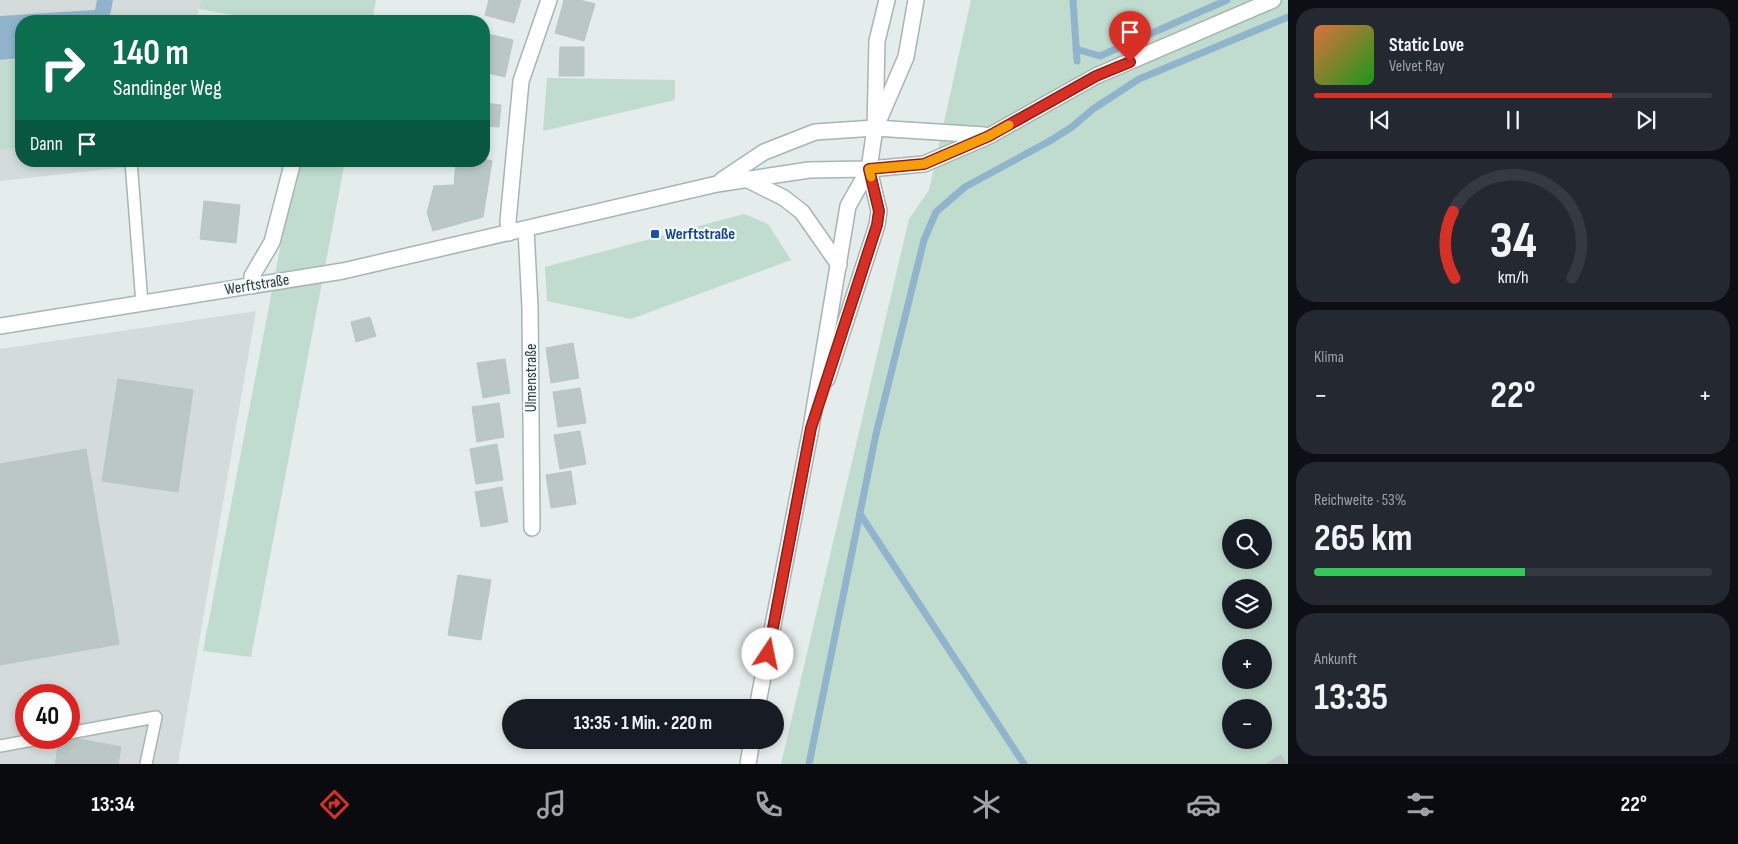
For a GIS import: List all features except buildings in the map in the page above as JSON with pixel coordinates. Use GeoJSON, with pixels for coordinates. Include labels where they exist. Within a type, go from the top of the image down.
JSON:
{"type":"FeatureCollection","features":[{"type":"Feature","properties":{"kind":"street"},"geometry":{"type":"LineString","coordinates":[[509,233],[508,221],[521,81],[549,0]]}},
{"type":"Feature","properties":{"kind":"street"},"geometry":{"type":"LineString","coordinates":[[759,699],[811,428],[848,206],[869,169],[875,128],[877,41],[887,0]]}},
{"type":"Feature","properties":{"kind":"street"},"geometry":{"type":"LineString","coordinates":[[875,128],[906,57],[916,0]]}},
{"type":"Feature","properties":{"kind":"street","name":"Werftstraße"},"geometry":{"type":"LineString","coordinates":[[0,326],[344,271],[717,184],[809,170],[869,169],[924,164],[989,136],[1096,76],[1273,0]]}},
{"type":"Feature","properties":{"kind":"street","name":"Werftstraße"},"geometry":{"type":"LineString","coordinates":[[717,184],[764,152],[814,132],[875,128],[989,136]]}},
{"type":"Feature","properties":{"kind":"street"},"geometry":{"type":"LineString","coordinates":[[252,286],[252,276],[272,242],[291,167]]}},
{"type":"Feature","properties":{"kind":"street"},"geometry":{"type":"LineString","coordinates":[[811,428],[877,225],[879,211],[869,169]]}},
{"type":"Feature","properties":{"kind":"street"},"geometry":{"type":"LineString","coordinates":[[746,179],[784,198],[802,212],[839,264]]}},
{"type":"Feature","properties":{"kind":"street","name":"Ulmenstraße"},"geometry":{"type":"LineString","coordinates":[[526,229],[530,307],[532,528]]}},
{"type":"Feature","properties":{"kind":"street"},"geometry":{"type":"LineString","coordinates":[[748,764],[750,749]]}},
{"type":"Feature","properties":{"kind":"lane"},"geometry":{"type":"LineString","coordinates":[[131,167],[142,304]]}},
{"type":"Feature","properties":{"kind":"lane"},"geometry":{"type":"LineString","coordinates":[[80,731],[156,717],[146,764]]}},
{"type":"Feature","properties":{"kind":"lane"},"geometry":{"type":"LineString","coordinates":[[0,746],[15,743]]}},
{"type":"Feature","properties":{"kind":"shaded area"},"geometry":{"type":"Polygon","coordinates":[[[0,0],[201,0],[197,15],[15,15],[15,167],[128,167],[0,181],[0,0]]]}},
{"type":"Feature","properties":{"kind":"shaded area"},"geometry":{"type":"Polygon","coordinates":[[[256,311],[178,764],[0,764],[0,349],[256,311]]]}},
{"type":"Feature","properties":{"kind":"green space"},"geometry":{"type":"Polygon","coordinates":[[[201,0],[376,0],[373,15],[232,15],[199,9],[201,0]]]}},
{"type":"Feature","properties":{"kind":"green space"},"geometry":{"type":"Polygon","coordinates":[[[971,0],[1288,0],[1288,764],[781,764],[909,219],[929,190],[971,0]]]}},
{"type":"Feature","properties":{"kind":"green space"},"geometry":{"type":"Polygon","coordinates":[[[15,60],[15,147],[0,150],[0,61],[15,60]]]}},
{"type":"Feature","properties":{"kind":"green space"},"geometry":{"type":"Polygon","coordinates":[[[547,78],[675,80],[675,100],[543,131],[547,78]]]}},
{"type":"Feature","properties":{"kind":"green space"},"geometry":{"type":"Polygon","coordinates":[[[297,167],[344,167],[251,657],[203,651],[297,167]]]}},
{"type":"Feature","properties":{"kind":"green space"},"geometry":{"type":"Polygon","coordinates":[[[744,214],[768,224],[791,260],[631,319],[547,301],[545,267],[744,214]]]}},
{"type":"Feature","properties":{"kind":"water"},"geometry":{"type":"Polygon","coordinates":[[[97,0],[113,0],[110,15],[16,15],[95,10],[97,0]]]}},
{"type":"Feature","properties":{"kind":"water"},"geometry":{"type":"Polygon","coordinates":[[[15,15],[15,59],[0,60],[0,16],[15,15]]]}},
{"type":"Feature","properties":{"kind":"waterway"},"geometry":{"type":"LineString","coordinates":[[1073,0],[1077,61]]}},
{"type":"Feature","properties":{"kind":"waterway"},"geometry":{"type":"LineString","coordinates":[[1076,49],[1100,56],[1227,0]]}},
{"type":"Feature","properties":{"kind":"waterway"},"geometry":{"type":"LineString","coordinates":[[809,764],[876,434],[924,240],[936,212],[965,187],[1048,142],[1072,127],[1093,109],[1139,79],[1288,17]]}},
{"type":"Feature","properties":{"kind":"waterway"},"geometry":{"type":"LineString","coordinates":[[860,514],[1024,764]]}},
{"type":"Feature","properties":{"kind":"slow traffic"},"geometry":{"type":"LineString","coordinates":[[871,177],[869,169],[924,164],[989,136],[1009,125]]}},
{"type":"Feature","properties":{"kind":"place","name":"Werftstraße"},"geometry":{"type":"Point","coordinates":[655,234]}},
{"type":"Feature","properties":{"kind":"route"},"geometry":{"type":"LineString","coordinates":[[768,654],[811,428],[877,225],[879,211],[869,169],[924,164],[989,136],[1096,76],[1130,62]]}}]}
